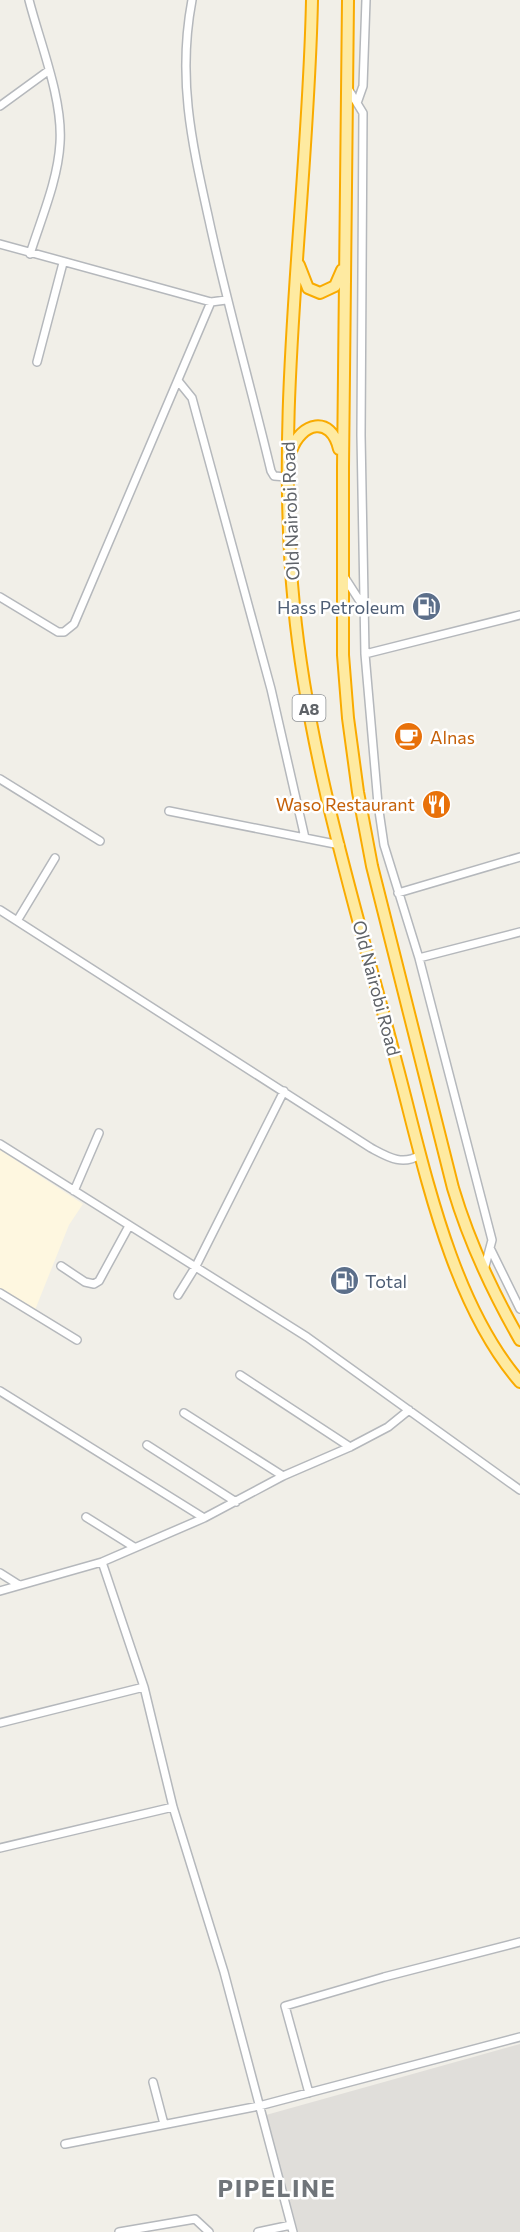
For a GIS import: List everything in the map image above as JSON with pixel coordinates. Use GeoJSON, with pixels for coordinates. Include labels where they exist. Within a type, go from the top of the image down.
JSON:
{"type":"FeatureCollection","features":[{"type":"Feature","properties":{"kind":"highway","name":"Old Nairobi Road"},"geometry":{"type":"LineString","coordinates":[[312,0],[287,472],[294,604],[301,661],[320,765],[431,1198],[473,1309],[488,1337],[520,1382]]}},
{"type":"Feature","properties":{"kind":"highway","name":"Old Nairobi Road"},"geometry":{"type":"LineString","coordinates":[[348,0],[345,86],[343,467],[344,656],[348,718],[370,855],[451,1178],[466,1230],[483,1271],[520,1340]]}},
{"type":"Feature","properties":{"kind":"highway"},"geometry":{"type":"LineString","coordinates":[[297,257],[308,288],[320,293],[335,286],[340,280],[345,255]]}},
{"type":"Feature","properties":{"kind":"highway"},"geometry":{"type":"LineString","coordinates":[[287,472],[297,435],[306,428],[315,426],[332,433],[336,439],[343,467]]}},
{"type":"Feature","properties":{"kind":"street"},"geometry":{"type":"LineString","coordinates":[[29,0],[57,108],[60,143],[58,162],[30,254]]}},
{"type":"Feature","properties":{"kind":"street"},"geometry":{"type":"LineString","coordinates":[[192,0],[184,53],[189,129],[226,300],[271,471],[274,476],[287,472]]}},
{"type":"Feature","properties":{"kind":"street"},"geometry":{"type":"LineString","coordinates":[[357,103],[363,86],[366,0]]}},
{"type":"Feature","properties":{"kind":"street"},"geometry":{"type":"LineString","coordinates":[[0,106],[48,71]]}},
{"type":"Feature","properties":{"kind":"street"},"geometry":{"type":"LineString","coordinates":[[345,86],[363,113],[364,608],[365,654],[378,804],[384,845],[419,958],[492,1240],[491,1250],[483,1271]]}},
{"type":"Feature","properties":{"kind":"street"},"geometry":{"type":"LineString","coordinates":[[0,244],[211,302],[226,300]]}},
{"type":"Feature","properties":{"kind":"street"},"geometry":{"type":"LineString","coordinates":[[37,362],[63,263]]}},
{"type":"Feature","properties":{"kind":"street"},"geometry":{"type":"LineString","coordinates":[[0,597],[58,632],[70,629],[179,382],[211,302]]}},
{"type":"Feature","properties":{"kind":"street"},"geometry":{"type":"LineString","coordinates":[[179,382],[192,398],[271,689],[305,838]]}},
{"type":"Feature","properties":{"kind":"street"},"geometry":{"type":"LineString","coordinates":[[345,578],[364,608]]}},
{"type":"Feature","properties":{"kind":"street"},"geometry":{"type":"LineString","coordinates":[[365,654],[520,615]]}},
{"type":"Feature","properties":{"kind":"street"},"geometry":{"type":"LineString","coordinates":[[0,779],[100,841]]}},
{"type":"Feature","properties":{"kind":"street"},"geometry":{"type":"LineString","coordinates":[[169,811],[340,845]]}},
{"type":"Feature","properties":{"kind":"street"},"geometry":{"type":"LineString","coordinates":[[398,893],[520,857]]}},
{"type":"Feature","properties":{"kind":"street"},"geometry":{"type":"LineString","coordinates":[[17,921],[55,858]]}},
{"type":"Feature","properties":{"kind":"street"},"geometry":{"type":"LineString","coordinates":[[0,910],[392,1160],[413,1159],[420,1155]]}},
{"type":"Feature","properties":{"kind":"street"},"geometry":{"type":"LineString","coordinates":[[419,958],[520,932]]}},
{"type":"Feature","properties":{"kind":"street"},"geometry":{"type":"LineString","coordinates":[[178,1295],[196,1266],[284,1091]]}},
{"type":"Feature","properties":{"kind":"street"},"geometry":{"type":"LineString","coordinates":[[74,1191],[99,1133]]}},
{"type":"Feature","properties":{"kind":"street"},"geometry":{"type":"LineString","coordinates":[[0,1144],[307,1336],[520,1490]]}},
{"type":"Feature","properties":{"kind":"street"},"geometry":{"type":"LineString","coordinates":[[61,1266],[84,1282],[97,1282],[129,1226]]}},
{"type":"Feature","properties":{"kind":"street"},"geometry":{"type":"LineString","coordinates":[[491,1250],[520,1309]]}},
{"type":"Feature","properties":{"kind":"street"},"geometry":{"type":"LineString","coordinates":[[0,1293],[77,1340]]}},
{"type":"Feature","properties":{"kind":"street"},"geometry":{"type":"LineString","coordinates":[[240,1375],[350,1447]]}},
{"type":"Feature","properties":{"kind":"street"},"geometry":{"type":"LineString","coordinates":[[0,1391],[204,1518]]}},
{"type":"Feature","properties":{"kind":"street"},"geometry":{"type":"LineString","coordinates":[[0,1591],[102,1562],[204,1518],[283,1476],[350,1447],[388,1427],[409,1410]]}},
{"type":"Feature","properties":{"kind":"street"},"geometry":{"type":"LineString","coordinates":[[184,1413],[283,1476]]}},
{"type":"Feature","properties":{"kind":"street"},"geometry":{"type":"LineString","coordinates":[[147,1445],[236,1502]]}},
{"type":"Feature","properties":{"kind":"street"},"geometry":{"type":"LineString","coordinates":[[86,1517],[134,1547]]}},
{"type":"Feature","properties":{"kind":"street"},"geometry":{"type":"LineString","coordinates":[[102,1562],[144,1687],[173,1807],[224,1972],[292,2228],[258,2232]]}},
{"type":"Feature","properties":{"kind":"street"},"geometry":{"type":"LineString","coordinates":[[0,1574],[20,1585]]}},
{"type":"Feature","properties":{"kind":"street"},"geometry":{"type":"LineString","coordinates":[[0,1723],[144,1687]]}},
{"type":"Feature","properties":{"kind":"street"},"geometry":{"type":"LineString","coordinates":[[0,1848],[173,1807]]}},
{"type":"Feature","properties":{"kind":"street"},"geometry":{"type":"LineString","coordinates":[[309,2092],[285,2006],[384,1977],[520,1942]]}},
{"type":"Feature","properties":{"kind":"street"},"geometry":{"type":"LineString","coordinates":[[65,2144],[259,2106],[520,2037]]}},
{"type":"Feature","properties":{"kind":"street"},"geometry":{"type":"LineString","coordinates":[[153,2082],[164,2124]]}},
{"type":"Feature","properties":{"kind":"street"},"geometry":{"type":"LineString","coordinates":[[119,2232],[195,2219],[209,2232]]}},
{"type":"Feature","properties":{"kind":"shaded area"},"geometry":{"type":"Polygon","coordinates":[[[0,1150],[83,1204],[69,1225],[35,1310],[0,1290],[0,1150]]]}},
{"type":"Feature","properties":{"kind":"shaded area"},"geometry":{"type":"Polygon","coordinates":[[[520,2044],[520,2232],[298,2232],[266,2115],[520,2044]]]}},
{"type":"Feature","properties":{"kind":"place","name":"Hass Petroleum"},"geometry":{"type":"Point","coordinates":[426,607]}},
{"type":"Feature","properties":{"kind":"place","name":"Alnas"},"geometry":{"type":"Point","coordinates":[409,737]}},
{"type":"Feature","properties":{"kind":"place","name":"Waso Restaurant"},"geometry":{"type":"Point","coordinates":[436,804]}},
{"type":"Feature","properties":{"kind":"place","name":"Total"},"geometry":{"type":"Point","coordinates":[344,1281]}},
{"type":"Feature","properties":{"kind":"district","name":"PIPELINE"},"geometry":{"type":"Point","coordinates":[277,2187]}}]}
